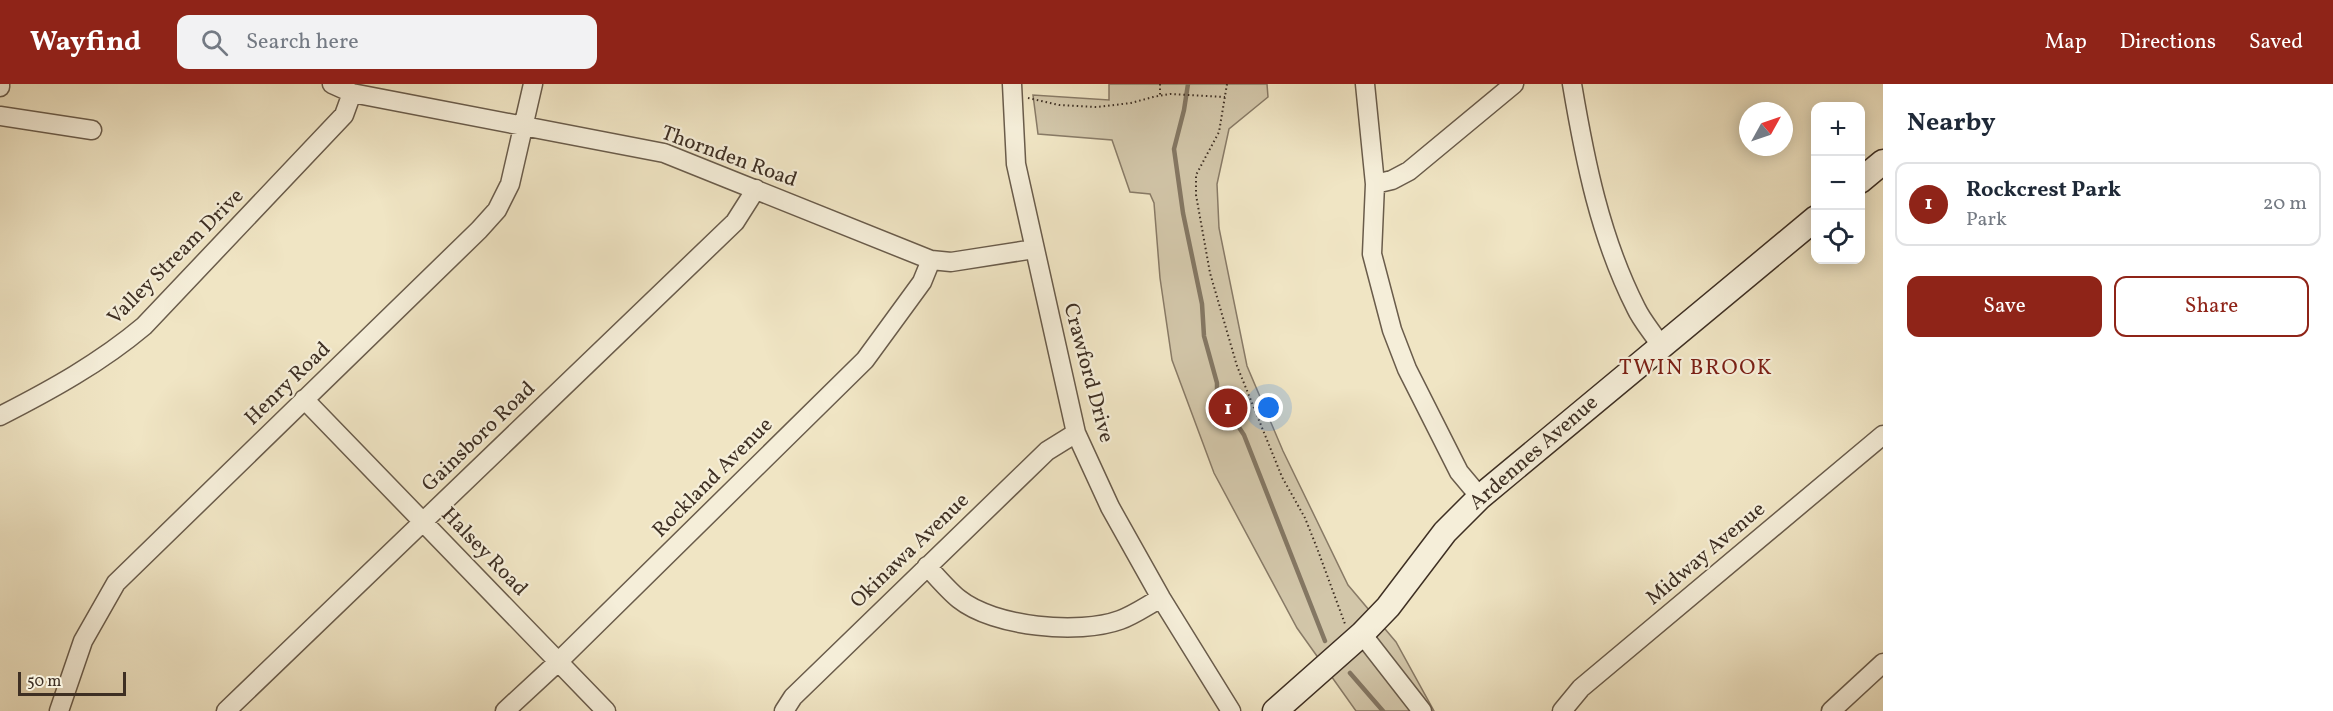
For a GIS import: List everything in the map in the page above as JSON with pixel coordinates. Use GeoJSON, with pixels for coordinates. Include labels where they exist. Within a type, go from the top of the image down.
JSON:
{"type":"FeatureCollection","features":[{"type":"Feature","properties":{"kind":"street","name":"Thornden Road"},"geometry":{"type":"LineString","coordinates":[[332,84],[352,93],[664,153],[931,260],[951,262],[1034,249]]}},
{"type":"Feature","properties":{"kind":"street","name":"Henry Road"},"geometry":{"type":"LineString","coordinates":[[59,711],[83,641],[116,584],[497,210],[510,184],[533,84]]}},
{"type":"Feature","properties":{"kind":"street"},"geometry":{"type":"LineString","coordinates":[[1365,84],[1375,184],[1372,254],[1392,330],[1407,369],[1459,472],[1480,497]]}},
{"type":"Feature","properties":{"kind":"street"},"geometry":{"type":"LineString","coordinates":[[1375,184],[1392,180],[1409,171],[1514,84]]}},
{"type":"Feature","properties":{"kind":"street"},"geometry":{"type":"LineString","coordinates":[[1572,84],[1587,170],[1608,245],[1636,309],[1661,346]]}},
{"type":"Feature","properties":{"kind":"street","name":"Crawford Drive"},"geometry":{"type":"LineString","coordinates":[[1013,91],[1016,164],[1076,433],[1110,507],[1161,598],[1230,711]]}},
{"type":"Feature","properties":{"kind":"street","name":"Valley Stream Drive"},"geometry":{"type":"LineString","coordinates":[[0,416],[57,388],[116,349],[144,326],[344,115],[352,93]]}},
{"type":"Feature","properties":{"kind":"street"},"geometry":{"type":"LineString","coordinates":[[0,116],[92,130]]}},
{"type":"Feature","properties":{"kind":"street"},"geometry":{"type":"LineString","coordinates":[[1865,177],[1883,162]]}},
{"type":"Feature","properties":{"kind":"street","name":"Gainsboro Road"},"geometry":{"type":"LineString","coordinates":[[226,711],[735,222],[756,189]]}},
{"type":"Feature","properties":{"kind":"street","name":"Ardennes Avenue"},"geometry":{"type":"LineString","coordinates":[[1275,711],[1388,607],[1445,532],[1480,497],[1811,221]]}},
{"type":"Feature","properties":{"kind":"street","name":"Rockland Avenue"},"geometry":{"type":"LineString","coordinates":[[505,711],[558,662],[865,360],[922,282],[931,260]]}},
{"type":"Feature","properties":{"kind":"street","name":"Halsey Road"},"geometry":{"type":"LineString","coordinates":[[304,399],[606,711]]}},
{"type":"Feature","properties":{"kind":"street","name":"Okinawa Avenue"},"geometry":{"type":"LineString","coordinates":[[784,711],[793,697],[1047,451],[1076,433]]}},
{"type":"Feature","properties":{"kind":"street","name":"Midway Avenue"},"geometry":{"type":"LineString","coordinates":[[1562,711],[1581,688],[1882,438]]}},
{"type":"Feature","properties":{"kind":"street"},"geometry":{"type":"LineString","coordinates":[[927,566],[960,600],[987,616],[1007,622],[1079,628],[1120,620],[1161,598]]}},
{"type":"Feature","properties":{"kind":"street"},"geometry":{"type":"LineString","coordinates":[[1358,637],[1422,711]]}},
{"type":"Feature","properties":{"kind":"street"},"geometry":{"type":"LineString","coordinates":[[1832,711],[1883,663]]}},
{"type":"Feature","properties":{"kind":"path"},"geometry":{"type":"LineString","coordinates":[[1160,84],[1160,95]]}},
{"type":"Feature","properties":{"kind":"path"},"geometry":{"type":"LineString","coordinates":[[1227,84],[1219,132],[1196,175],[1195,182],[1210,273],[1237,366],[1282,477],[1305,518],[1334,589],[1340,615],[1358,637]]}},
{"type":"Feature","properties":{"kind":"path"},"geometry":{"type":"LineString","coordinates":[[1013,91],[1059,105],[1097,107],[1131,104],[1170,94],[1225,97]]}},
{"type":"Feature","properties":{"kind":"shaded area"},"geometry":{"type":"Polygon","coordinates":[[[1109,84],[1267,84],[1268,97],[1229,129],[1217,184],[1219,228],[1247,366],[1283,451],[1348,585],[1396,642],[1434,711],[1356,711],[1297,628],[1214,473],[1172,360],[1160,278],[1154,203],[1150,194],[1130,192],[1112,140],[1038,134],[1033,95],[1109,100],[1109,84]]]}},
{"type":"Feature","properties":{"kind":"waterway"},"geometry":{"type":"LineString","coordinates":[[1188,84],[1174,149],[1183,213],[1202,304],[1204,336],[1217,383],[1217,394],[1244,435],[1325,641]]}},
{"type":"Feature","properties":{"kind":"waterway"},"geometry":{"type":"LineString","coordinates":[[1350,673],[1383,711]]}},
{"type":"Feature","properties":{"kind":"place","name":"Rockcrest Park"},"geometry":{"type":"Point","coordinates":[1228,408]}},
{"type":"Feature","properties":{"kind":"district","name":"TWIN BROOK"},"geometry":{"type":"Point","coordinates":[1696,368]}}]}
